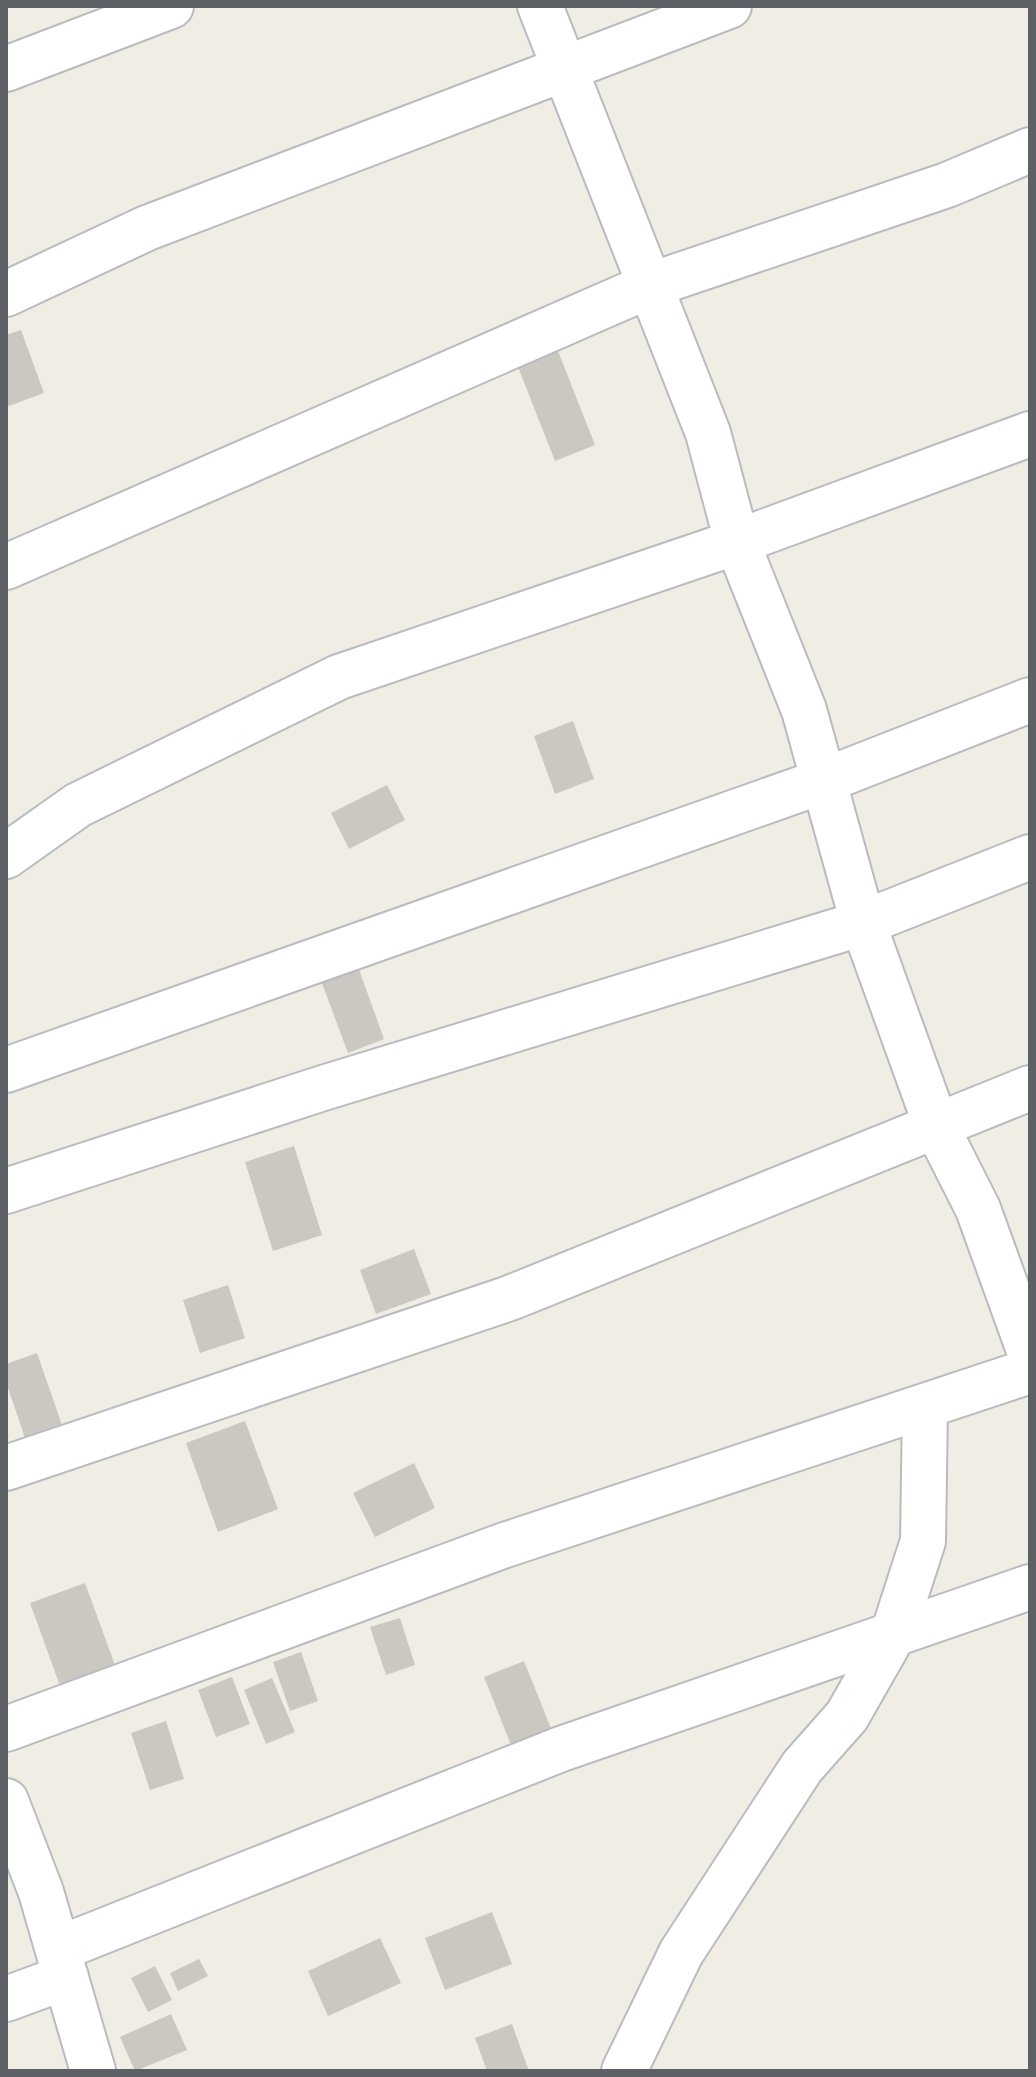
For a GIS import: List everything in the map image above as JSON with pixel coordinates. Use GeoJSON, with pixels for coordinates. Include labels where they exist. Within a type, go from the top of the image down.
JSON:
{"type":"FeatureCollection","features":[{"type":"Feature","properties":{"kind":"street"},"geometry":{"type":"LineString","coordinates":[[6,69],[171,6]]}},
{"type":"Feature","properties":{"kind":"street"},"geometry":{"type":"LineString","coordinates":[[540,6],[708,433],[737,542],[804,710],[863,923],[937,1128],[978,1209],[1030,1353]]}},
{"type":"Feature","properties":{"kind":"street"},"geometry":{"type":"LineString","coordinates":[[6,294],[147,228],[729,6]]}},
{"type":"Feature","properties":{"kind":"street"},"geometry":{"type":"LineString","coordinates":[[6,567],[651,285],[947,185],[1030,150]]}},
{"type":"Feature","properties":{"kind":"street"},"geometry":{"type":"LineString","coordinates":[[6,856],[78,805],[339,677],[737,542],[1030,434]]}},
{"type":"Feature","properties":{"kind":"street"},"geometry":{"type":"LineString","coordinates":[[6,1070],[823,781],[1030,700]]}},
{"type":"Feature","properties":{"kind":"street"},"geometry":{"type":"LineString","coordinates":[[6,1191],[323,1088],[863,923],[1030,857]]}},
{"type":"Feature","properties":{"kind":"street"},"geometry":{"type":"LineString","coordinates":[[6,1468],[524,1294],[1030,1088]]}},
{"type":"Feature","properties":{"kind":"street"},"geometry":{"type":"LineString","coordinates":[[6,1729],[505,1545],[1030,1371]]}},
{"type":"Feature","properties":{"kind":"street"},"geometry":{"type":"LineString","coordinates":[[624,2071],[681,1953],[802,1767],[847,1716],[892,1637],[923,1541],[925,1406]]}},
{"type":"Feature","properties":{"kind":"street"},"geometry":{"type":"LineString","coordinates":[[6,1999],[62,1963],[561,1749],[1030,1587]]}},
{"type":"Feature","properties":{"kind":"street"},"geometry":{"type":"LineString","coordinates":[[6,1801],[41,1892],[93,2071]]}},
{"type":"Feature","properties":{"kind":"building"},"geometry":{"type":"Polygon","coordinates":[[[21,330],[44,393],[6,407],[6,335],[21,330]]]}},
{"type":"Feature","properties":{"kind":"building"},"geometry":{"type":"Polygon","coordinates":[[[558,351],[595,445],[555,461],[518,367],[558,351]]]}},
{"type":"Feature","properties":{"kind":"building"},"geometry":{"type":"Polygon","coordinates":[[[573,721],[594,779],[555,794],[534,736],[573,721]]]}},
{"type":"Feature","properties":{"kind":"building"},"geometry":{"type":"Polygon","coordinates":[[[387,785],[405,820],[349,849],[331,813],[387,785]]]}},
{"type":"Feature","properties":{"kind":"building"},"geometry":{"type":"Polygon","coordinates":[[[357,964],[384,1039],[348,1053],[320,978],[357,964]]]}},
{"type":"Feature","properties":{"kind":"building"},"geometry":{"type":"Polygon","coordinates":[[[294,1146],[322,1235],[273,1251],[245,1162],[294,1146]]]}},
{"type":"Feature","properties":{"kind":"building"},"geometry":{"type":"Polygon","coordinates":[[[414,1249],[431,1294],[376,1314],[360,1270],[414,1249]]]}},
{"type":"Feature","properties":{"kind":"building"},"geometry":{"type":"Polygon","coordinates":[[[228,1285],[245,1338],[200,1353],[183,1300],[228,1285]]]}},
{"type":"Feature","properties":{"kind":"building"},"geometry":{"type":"Polygon","coordinates":[[[37,1353],[62,1425],[25,1438],[6,1382],[6,1364],[37,1353]]]}},
{"type":"Feature","properties":{"kind":"building"},"geometry":{"type":"Polygon","coordinates":[[[245,1421],[278,1509],[218,1532],[186,1443],[245,1421]]]}},
{"type":"Feature","properties":{"kind":"building"},"geometry":{"type":"Polygon","coordinates":[[[414,1463],[435,1508],[375,1537],[353,1493],[414,1463]]]}},
{"type":"Feature","properties":{"kind":"building"},"geometry":{"type":"Polygon","coordinates":[[[85,1583],[119,1676],[64,1697],[30,1603],[85,1583]]]}},
{"type":"Feature","properties":{"kind":"building"},"geometry":{"type":"Polygon","coordinates":[[[400,1618],[415,1665],[386,1675],[370,1627],[400,1618]]]}},
{"type":"Feature","properties":{"kind":"building"},"geometry":{"type":"Polygon","coordinates":[[[301,1652],[318,1701],[290,1711],[273,1662],[301,1652]]]}},
{"type":"Feature","properties":{"kind":"building"},"geometry":{"type":"Polygon","coordinates":[[[524,1661],[555,1738],[515,1755],[484,1677],[524,1661]]]}},
{"type":"Feature","properties":{"kind":"building"},"geometry":{"type":"Polygon","coordinates":[[[232,1677],[250,1724],[216,1737],[198,1690],[232,1677]]]}},
{"type":"Feature","properties":{"kind":"building"},"geometry":{"type":"Polygon","coordinates":[[[272,1678],[295,1732],[266,1744],[244,1690],[272,1678]]]}},
{"type":"Feature","properties":{"kind":"building"},"geometry":{"type":"Polygon","coordinates":[[[166,1721],[184,1779],[150,1790],[131,1733],[166,1721]]]}},
{"type":"Feature","properties":{"kind":"building"},"geometry":{"type":"Polygon","coordinates":[[[492,1912],[512,1964],[445,1990],[425,1938],[492,1912]]]}},
{"type":"Feature","properties":{"kind":"building"},"geometry":{"type":"Polygon","coordinates":[[[380,1938],[401,1983],[328,2016],[308,1971],[380,1938]]]}},
{"type":"Feature","properties":{"kind":"building"},"geometry":{"type":"Polygon","coordinates":[[[199,1959],[208,1976],[178,1991],[170,1973],[199,1959]]]}},
{"type":"Feature","properties":{"kind":"building"},"geometry":{"type":"Polygon","coordinates":[[[155,1966],[172,2000],[148,2012],[131,1978],[155,1966]]]}},
{"type":"Feature","properties":{"kind":"building"},"geometry":{"type":"Polygon","coordinates":[[[171,2014],[187,2050],[135,2071],[120,2037],[171,2014]]]}},
{"type":"Feature","properties":{"kind":"building"},"geometry":{"type":"Polygon","coordinates":[[[512,2024],[529,2071],[487,2071],[475,2038],[512,2024]]]}}]}
